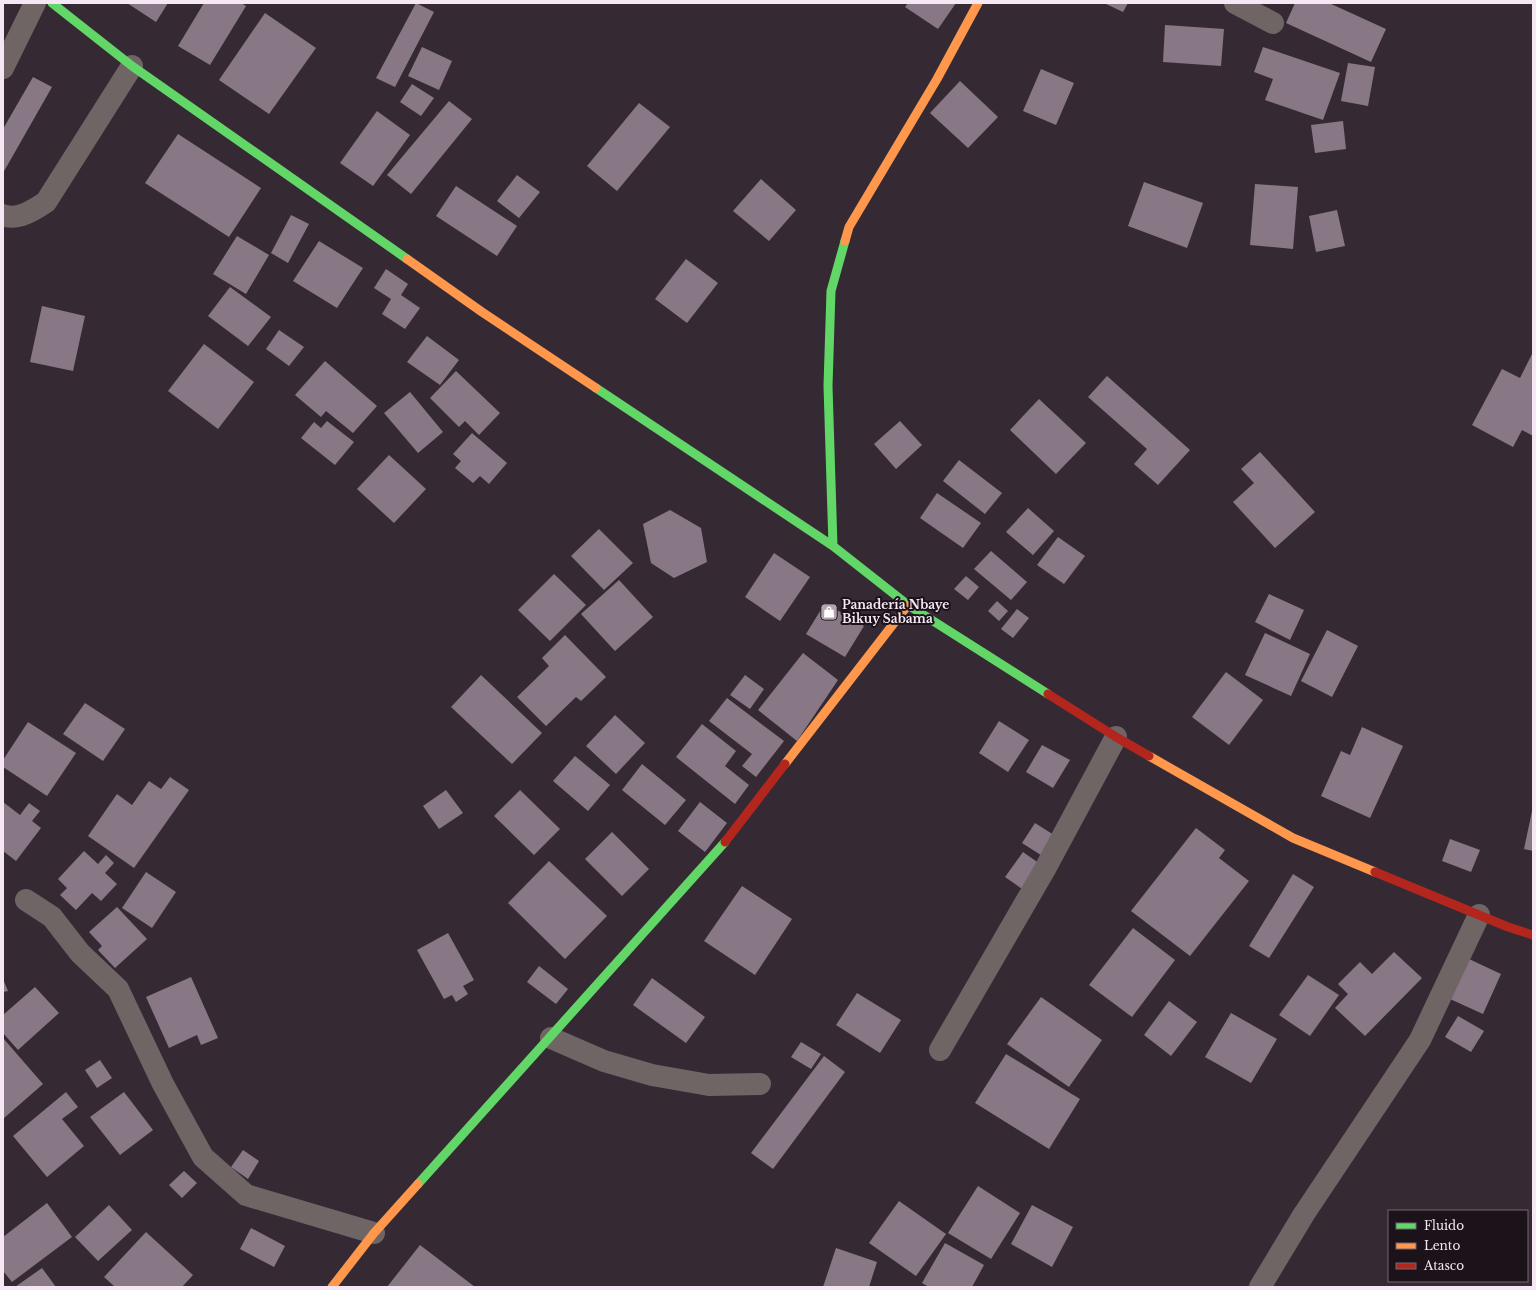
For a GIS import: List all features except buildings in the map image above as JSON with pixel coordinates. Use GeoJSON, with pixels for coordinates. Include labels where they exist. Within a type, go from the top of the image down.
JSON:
{"type":"FeatureCollection","features":[{"type":"Feature","properties":{"kind":"main road"},"geometry":{"type":"LineString","coordinates":[[52,3],[132,66],[482,312],[833,546],[908,605],[1116,737],[1293,838],[1479,915],[1533,935]]}},
{"type":"Feature","properties":{"kind":"main road"},"geometry":{"type":"LineString","coordinates":[[833,546],[828,386],[832,291],[849,227],[936,79],[978,3]]}},
{"type":"Feature","properties":{"kind":"main road"},"geometry":{"type":"LineString","coordinates":[[332,1287],[374,1233],[719,850],[908,605]]}},
{"type":"Feature","properties":{"kind":"street"},"geometry":{"type":"LineString","coordinates":[[3,68],[34,3]]}},
{"type":"Feature","properties":{"kind":"street"},"geometry":{"type":"LineString","coordinates":[[1235,3],[1273,23]]}},
{"type":"Feature","properties":{"kind":"street"},"geometry":{"type":"LineString","coordinates":[[3,215],[8,217],[29,213],[46,202],[132,66]]}},
{"type":"Feature","properties":{"kind":"street"},"geometry":{"type":"LineString","coordinates":[[940,1050],[1045,869],[1116,737]]}},
{"type":"Feature","properties":{"kind":"street"},"geometry":{"type":"LineString","coordinates":[[26,900],[52,917],[80,953],[118,989],[162,1084],[203,1157],[246,1196],[374,1233]]}},
{"type":"Feature","properties":{"kind":"street"},"geometry":{"type":"LineString","coordinates":[[1260,1287],[1304,1214],[1420,1040],[1479,915]]}},
{"type":"Feature","properties":{"kind":"street"},"geometry":{"type":"LineString","coordinates":[[551,1038],[604,1061],[652,1075],[709,1085],[760,1084]]}},
{"type":"Feature","properties":{"kind":"traffic: fast"},"geometry":{"type":"LineString","coordinates":[[52,3],[132,66],[407,259]]}},
{"type":"Feature","properties":{"kind":"traffic: fast"},"geometry":{"type":"LineString","coordinates":[[833,546],[828,386],[831,291],[845,241]]}},
{"type":"Feature","properties":{"kind":"traffic: fast"},"geometry":{"type":"LineString","coordinates":[[596,388],[833,546],[908,605],[1048,694]]}},
{"type":"Feature","properties":{"kind":"traffic: fast"},"geometry":{"type":"LineString","coordinates":[[418,1184],[725,842]]}},
{"type":"Feature","properties":{"kind":"traffic: slow"},"geometry":{"type":"LineString","coordinates":[[845,241],[849,227],[937,79],[978,3]]}},
{"type":"Feature","properties":{"kind":"traffic: slow"},"geometry":{"type":"LineString","coordinates":[[407,259],[482,312],[596,388]]}},
{"type":"Feature","properties":{"kind":"traffic: slow"},"geometry":{"type":"LineString","coordinates":[[785,764],[908,605]]}},
{"type":"Feature","properties":{"kind":"traffic: slow"},"geometry":{"type":"LineString","coordinates":[[1149,756],[1293,838],[1375,872]]}},
{"type":"Feature","properties":{"kind":"traffic: slow"},"geometry":{"type":"LineString","coordinates":[[332,1287],[374,1233],[418,1184]]}},
{"type":"Feature","properties":{"kind":"traffic: jam"},"geometry":{"type":"LineString","coordinates":[[1048,694],[1149,756]]}},
{"type":"Feature","properties":{"kind":"traffic: jam"},"geometry":{"type":"LineString","coordinates":[[725,842],[785,764]]}},
{"type":"Feature","properties":{"kind":"traffic: jam"},"geometry":{"type":"LineString","coordinates":[[1375,872],[1508,927],[1533,935]]}},
{"type":"Feature","properties":{"kind":"place","name":"Panadería Nbaye Bikuy Sabama"},"geometry":{"type":"Point","coordinates":[829,612]}}]}
